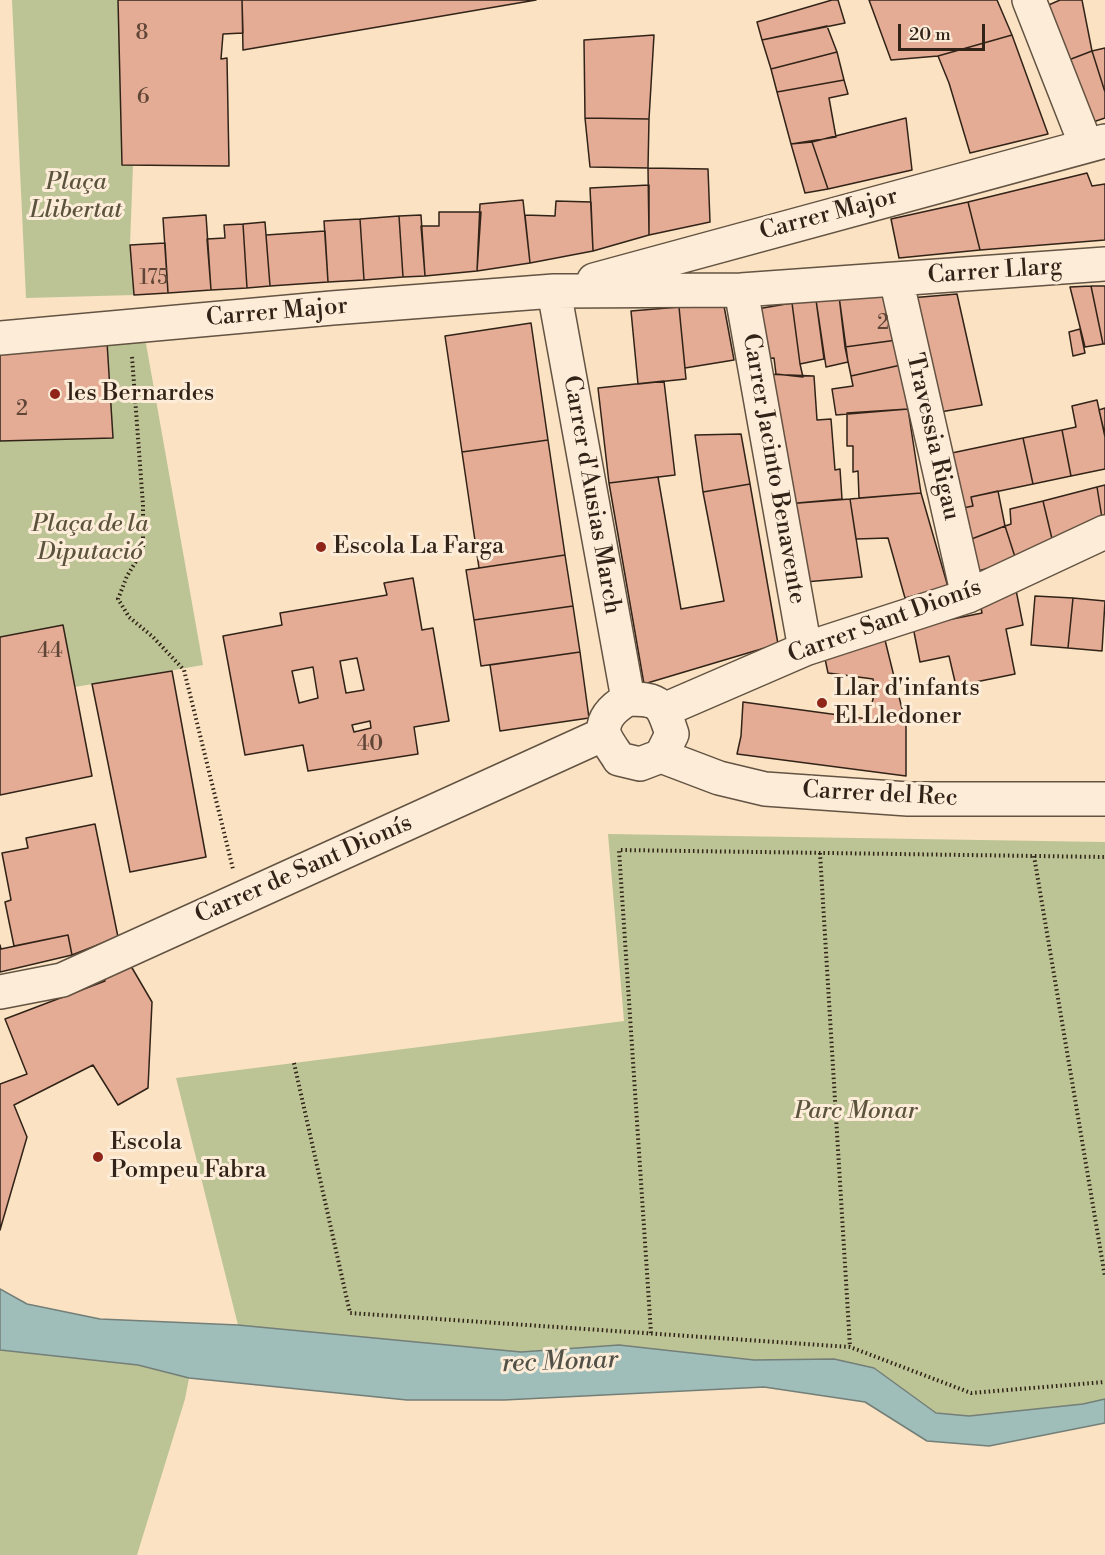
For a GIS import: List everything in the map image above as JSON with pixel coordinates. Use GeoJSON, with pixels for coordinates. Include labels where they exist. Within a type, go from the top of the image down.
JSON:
{"type":"FeatureCollection","features":[{"type":"Feature","properties":{"kind":"street"},"geometry":{"type":"LineString","coordinates":[[1029,0],[1096,143]]}},
{"type":"Feature","properties":{"kind":"street","name":"Carrer Major"},"geometry":{"type":"LineString","coordinates":[[554,291],[1096,143]]}},
{"type":"Feature","properties":{"kind":"street","name":"Carrer Llarg"},"geometry":{"type":"LineString","coordinates":[[890,279],[1105,264]]}},
{"type":"Feature","properties":{"kind":"street","name":"Carrer Major"},"geometry":{"type":"LineString","coordinates":[[0,338],[554,291],[741,290],[890,279]]}},
{"type":"Feature","properties":{"kind":"street","name":"Travessia Rigau"},"geometry":{"type":"LineString","coordinates":[[890,279],[968,596]]}},
{"type":"Feature","properties":{"kind":"street","name":"Carrer Jacinto Benavente"},"geometry":{"type":"LineString","coordinates":[[741,290],[805,649]]}},
{"type":"Feature","properties":{"kind":"street","name":"Carrer d'Ausias March"},"geometry":{"type":"LineString","coordinates":[[554,291],[628,699]]}},
{"type":"Feature","properties":{"kind":"street","name":"Carrer Sant Dionís"},"geometry":{"type":"LineString","coordinates":[[664,710],[805,649],[968,596],[1105,532]]}},
{"type":"Feature","properties":{"kind":"street"},"geometry":{"type":"LineString","coordinates":[[628,699],[648,699],[664,710],[672,734],[661,756],[640,764],[619,759],[604,734],[607,719],[615,707],[628,699]]}},
{"type":"Feature","properties":{"kind":"street","name":"Carrer de Sant Dionís"},"geometry":{"type":"LineString","coordinates":[[0,992],[62,980],[604,734]]}},
{"type":"Feature","properties":{"kind":"street","name":"Carrer del Rec"},"geometry":{"type":"LineString","coordinates":[[661,756],[719,778],[765,789],[908,799],[1105,799]]}},
{"type":"Feature","properties":{"kind":"path"},"geometry":{"type":"LineString","coordinates":[[129,326],[143,505],[143,550],[127,576],[118,599],[129,617],[153,637],[184,670],[240,899]]}},
{"type":"Feature","properties":{"kind":"path"},"geometry":{"type":"LineString","coordinates":[[651,1333],[619,850],[1105,857]]}},
{"type":"Feature","properties":{"kind":"path"},"geometry":{"type":"LineString","coordinates":[[820,853],[850,1347]]}},
{"type":"Feature","properties":{"kind":"path"},"geometry":{"type":"LineString","coordinates":[[1034,856],[1105,1277]]}},
{"type":"Feature","properties":{"kind":"path"},"geometry":{"type":"LineString","coordinates":[[294,1063],[350,1313],[850,1347],[971,1393],[1105,1382]]}},
{"type":"Feature","properties":{"kind":"green space","name":"Plaça Llibertat"},"geometry":{"type":"Polygon","coordinates":[[[12,0],[118,0],[122,165],[133,165],[130,245],[134,295],[26,298],[12,0]]]}},
{"type":"Feature","properties":{"kind":"green space","name":"Plaça de la Diputació"},"geometry":{"type":"Polygon","coordinates":[[[145,338],[203,665],[75,687],[63,625],[0,637],[0,441],[113,438],[107,342],[145,338]]]}},
{"type":"Feature","properties":{"kind":"green space","name":"Parc Monar"},"geometry":{"type":"Polygon","coordinates":[[[608,834],[1105,842],[1105,1399],[1083,1404],[969,1416],[936,1413],[874,1368],[834,1359],[754,1360],[619,1345],[521,1352],[238,1325],[176,1078],[624,1021],[608,834]]]}},
{"type":"Feature","properties":{"kind":"green space"},"geometry":{"type":"Polygon","coordinates":[[[0,1350],[138,1365],[189,1378],[185,1399],[137,1555],[0,1555],[0,1350]]]}},
{"type":"Feature","properties":{"kind":"water","name":"rec Monar"},"geometry":{"type":"Polygon","coordinates":[[[0,1289],[27,1304],[100,1319],[238,1325],[521,1352],[619,1345],[754,1360],[834,1359],[874,1368],[936,1413],[969,1416],[1083,1404],[1105,1399],[1105,1423],[989,1446],[927,1441],[865,1402],[764,1387],[504,1400],[407,1400],[189,1378],[138,1365],[0,1350],[0,1289]]]}},
{"type":"Feature","properties":{"kind":"building"},"geometry":{"type":"Polygon","coordinates":[[[118,0],[242,0],[243,33],[223,34],[221,59],[227,58],[229,166],[122,165],[118,0]]]}},
{"type":"Feature","properties":{"kind":"building"},"geometry":{"type":"Polygon","coordinates":[[[242,0],[536,0],[243,50],[242,0]]]}},
{"type":"Feature","properties":{"kind":"building"},"geometry":{"type":"Polygon","coordinates":[[[838,0],[845,23],[762,40],[757,22],[838,0]]]}},
{"type":"Feature","properties":{"kind":"building"},"geometry":{"type":"Polygon","coordinates":[[[869,0],[997,0],[1012,35],[938,56],[891,60],[869,0]]]}},
{"type":"Feature","properties":{"kind":"building"},"geometry":{"type":"Polygon","coordinates":[[[1060,0],[1082,0],[1092,51],[1066,61],[1044,7],[1060,0]]]}},
{"type":"Feature","properties":{"kind":"building"},"geometry":{"type":"Polygon","coordinates":[[[827,26],[837,52],[771,69],[762,40],[827,26]]]}},
{"type":"Feature","properties":{"kind":"building"},"geometry":{"type":"Polygon","coordinates":[[[654,35],[649,119],[585,118],[584,40],[654,35]]]}},
{"type":"Feature","properties":{"kind":"building"},"geometry":{"type":"Polygon","coordinates":[[[1012,35],[1048,134],[970,153],[949,83],[938,56],[1012,35]]]}},
{"type":"Feature","properties":{"kind":"building"},"geometry":{"type":"Polygon","coordinates":[[[1105,48],[1105,92],[1092,51],[1105,48]]]}},
{"type":"Feature","properties":{"kind":"building"},"geometry":{"type":"Polygon","coordinates":[[[1092,51],[1105,92],[1105,118],[1093,122],[1066,61],[1092,51]]]}},
{"type":"Feature","properties":{"kind":"building"},"geometry":{"type":"Polygon","coordinates":[[[837,52],[844,80],[777,92],[771,69],[837,52]]]}},
{"type":"Feature","properties":{"kind":"building"},"geometry":{"type":"Polygon","coordinates":[[[844,80],[848,94],[829,98],[836,137],[791,144],[777,92],[844,80]]]}},
{"type":"Feature","properties":{"kind":"building"},"geometry":{"type":"Polygon","coordinates":[[[585,118],[649,119],[648,168],[590,167],[585,118]]]}},
{"type":"Feature","properties":{"kind":"building"},"geometry":{"type":"Polygon","coordinates":[[[906,118],[912,170],[828,189],[812,142],[906,118]]]}},
{"type":"Feature","properties":{"kind":"building"},"geometry":{"type":"Polygon","coordinates":[[[812,142],[828,189],[805,193],[791,144],[812,142]]]}},
{"type":"Feature","properties":{"kind":"building"},"geometry":{"type":"Polygon","coordinates":[[[648,168],[708,169],[710,222],[649,235],[648,168]]]}},
{"type":"Feature","properties":{"kind":"building"},"geometry":{"type":"Polygon","coordinates":[[[1087,173],[1092,186],[1105,184],[1105,240],[980,250],[968,202],[1087,173]]]}},
{"type":"Feature","properties":{"kind":"building"},"geometry":{"type":"Polygon","coordinates":[[[649,185],[649,235],[593,251],[590,188],[649,185]]]}},
{"type":"Feature","properties":{"kind":"building"},"geometry":{"type":"Polygon","coordinates":[[[523,200],[530,263],[477,271],[480,204],[523,200]]]}},
{"type":"Feature","properties":{"kind":"building"},"geometry":{"type":"Polygon","coordinates":[[[556,201],[591,202],[593,251],[530,263],[525,215],[555,216],[556,201]]]}},
{"type":"Feature","properties":{"kind":"building"},"geometry":{"type":"Polygon","coordinates":[[[968,202],[980,250],[899,258],[891,219],[968,202]]]}},
{"type":"Feature","properties":{"kind":"building"},"geometry":{"type":"Polygon","coordinates":[[[439,212],[481,212],[477,271],[425,276],[421,226],[439,226],[439,212]]]}},
{"type":"Feature","properties":{"kind":"building"},"geometry":{"type":"Polygon","coordinates":[[[206,215],[211,290],[168,293],[163,218],[206,215]]]}},
{"type":"Feature","properties":{"kind":"building"},"geometry":{"type":"Polygon","coordinates":[[[421,215],[425,276],[403,277],[399,216],[421,215]]]}},
{"type":"Feature","properties":{"kind":"building"},"geometry":{"type":"Polygon","coordinates":[[[399,216],[403,277],[364,280],[360,219],[399,216]]]}},
{"type":"Feature","properties":{"kind":"building"},"geometry":{"type":"Polygon","coordinates":[[[360,219],[364,280],[328,282],[324,221],[360,219]]]}},
{"type":"Feature","properties":{"kind":"building"},"geometry":{"type":"Polygon","coordinates":[[[265,222],[270,286],[247,288],[243,224],[265,222]]]}},
{"type":"Feature","properties":{"kind":"building"},"geometry":{"type":"Polygon","coordinates":[[[243,224],[247,288],[211,290],[207,239],[225,238],[224,225],[243,224]]]}},
{"type":"Feature","properties":{"kind":"building"},"geometry":{"type":"Polygon","coordinates":[[[325,231],[328,282],[270,286],[266,235],[325,231]]]}},
{"type":"Feature","properties":{"kind":"building"},"geometry":{"type":"Polygon","coordinates":[[[165,243],[168,293],[134,295],[130,245],[165,243]]]}},
{"type":"Feature","properties":{"kind":"building"},"geometry":{"type":"Polygon","coordinates":[[[1091,286],[1105,286],[1105,344],[1103,344],[1091,286]]]}},
{"type":"Feature","properties":{"kind":"building"},"geometry":{"type":"Polygon","coordinates":[[[1091,286],[1103,344],[1085,347],[1070,287],[1091,286]]]}},
{"type":"Feature","properties":{"kind":"building"},"geometry":{"type":"Polygon","coordinates":[[[889,289],[897,340],[845,347],[839,296],[889,289]]]}},
{"type":"Feature","properties":{"kind":"building"},"geometry":{"type":"Polygon","coordinates":[[[957,294],[982,405],[940,412],[910,298],[957,294]]]}},
{"type":"Feature","properties":{"kind":"building"},"geometry":{"type":"Polygon","coordinates":[[[839,296],[848,362],[826,367],[816,300],[839,296]]]}},
{"type":"Feature","properties":{"kind":"building"},"geometry":{"type":"Polygon","coordinates":[[[816,300],[824,359],[800,364],[792,303],[816,300]]]}},
{"type":"Feature","properties":{"kind":"building"},"geometry":{"type":"Polygon","coordinates":[[[792,303],[803,377],[776,374],[774,358],[758,359],[751,310],[792,303]]]}},
{"type":"Feature","properties":{"kind":"building"},"geometry":{"type":"Polygon","coordinates":[[[724,306],[734,360],[685,368],[679,307],[724,306]]]}},
{"type":"Feature","properties":{"kind":"building"},"geometry":{"type":"Polygon","coordinates":[[[679,307],[686,379],[638,384],[631,311],[679,307]]]}},
{"type":"Feature","properties":{"kind":"building"},"geometry":{"type":"Polygon","coordinates":[[[531,323],[548,440],[462,452],[445,336],[531,323]]]}},
{"type":"Feature","properties":{"kind":"building"},"geometry":{"type":"Polygon","coordinates":[[[1080,329],[1085,353],[1073,356],[1069,332],[1080,329]]]}},
{"type":"Feature","properties":{"kind":"building"},"geometry":{"type":"Polygon","coordinates":[[[897,340],[901,365],[851,376],[845,347],[897,340]]]}},
{"type":"Feature","properties":{"kind":"building","name":"les Bernardes"},"geometry":{"type":"Polygon","coordinates":[[[107,342],[113,438],[0,441],[0,351],[107,342]]]}},
{"type":"Feature","properties":{"kind":"building"},"geometry":{"type":"Polygon","coordinates":[[[901,365],[908,409],[836,415],[832,389],[853,386],[851,376],[901,365]]]}},
{"type":"Feature","properties":{"kind":"building"},"geometry":{"type":"Polygon","coordinates":[[[764,374],[814,376],[817,420],[831,419],[835,470],[840,469],[842,499],[786,504],[764,374]]]}},
{"type":"Feature","properties":{"kind":"building"},"geometry":{"type":"Polygon","coordinates":[[[664,381],[675,475],[609,483],[598,388],[664,381]]]}},
{"type":"Feature","properties":{"kind":"building"},"geometry":{"type":"Polygon","coordinates":[[[1097,400],[1105,437],[1105,469],[1071,476],[1062,430],[1076,427],[1072,406],[1097,400]]]}},
{"type":"Feature","properties":{"kind":"building"},"geometry":{"type":"Polygon","coordinates":[[[1105,408],[1105,435],[1099,410],[1105,408]]]}},
{"type":"Feature","properties":{"kind":"building"},"geometry":{"type":"Polygon","coordinates":[[[908,409],[921,493],[859,498],[858,471],[853,472],[853,446],[847,446],[847,413],[908,409]]]}},
{"type":"Feature","properties":{"kind":"building"},"geometry":{"type":"Polygon","coordinates":[[[1062,430],[1071,476],[1033,484],[1023,438],[1062,430]]]}},
{"type":"Feature","properties":{"kind":"building"},"geometry":{"type":"Polygon","coordinates":[[[741,434],[750,484],[703,492],[695,435],[741,434]]]}},
{"type":"Feature","properties":{"kind":"building"},"geometry":{"type":"Polygon","coordinates":[[[1023,438],[1033,484],[971,497],[973,506],[958,509],[947,454],[1023,438]]]}},
{"type":"Feature","properties":{"kind":"building"},"geometry":{"type":"Polygon","coordinates":[[[548,440],[565,555],[479,568],[462,452],[548,440]]]}},
{"type":"Feature","properties":{"kind":"building"},"geometry":{"type":"Polygon","coordinates":[[[658,477],[681,609],[724,601],[703,492],[750,484],[778,644],[644,684],[609,483],[658,477]]]}},
{"type":"Feature","properties":{"kind":"building"},"geometry":{"type":"Polygon","coordinates":[[[1105,485],[1105,516],[1102,518],[1097,487],[1105,485]]]}},
{"type":"Feature","properties":{"kind":"building"},"geometry":{"type":"Polygon","coordinates":[[[1097,487],[1102,518],[1053,543],[1043,501],[1097,487]]]}},
{"type":"Feature","properties":{"kind":"building"},"geometry":{"type":"Polygon","coordinates":[[[998,491],[1005,526],[969,540],[958,509],[973,506],[971,497],[998,491]]]}},
{"type":"Feature","properties":{"kind":"building"},"geometry":{"type":"Polygon","coordinates":[[[921,493],[948,587],[905,598],[888,538],[856,539],[850,499],[921,493]]]}},
{"type":"Feature","properties":{"kind":"building"},"geometry":{"type":"Polygon","coordinates":[[[850,499],[862,577],[805,582],[786,504],[850,499]]]}},
{"type":"Feature","properties":{"kind":"building"},"geometry":{"type":"Polygon","coordinates":[[[1043,501],[1053,543],[1016,560],[1005,526],[1011,524],[1010,509],[1043,501]]]}},
{"type":"Feature","properties":{"kind":"building"},"geometry":{"type":"Polygon","coordinates":[[[1005,526],[1016,560],[975,572],[969,540],[1005,526]]]}},
{"type":"Feature","properties":{"kind":"building"},"geometry":{"type":"Polygon","coordinates":[[[565,555],[573,606],[474,620],[466,570],[565,555]]]}},
{"type":"Feature","properties":{"kind":"building"},"geometry":{"type":"Polygon","coordinates":[[[413,578],[422,630],[433,628],[449,721],[414,727],[418,754],[308,771],[303,745],[245,755],[223,636],[282,625],[280,613],[387,595],[384,583],[413,578]],[[357,658],[340,661],[346,693],[364,690],[357,658]],[[313,667],[292,671],[299,703],[318,698],[313,667]],[[370,721],[352,725],[354,732],[371,728],[370,721]]]}},
{"type":"Feature","properties":{"kind":"building"},"geometry":{"type":"Polygon","coordinates":[[[1016,590],[1023,625],[1006,629],[1015,674],[956,686],[949,656],[920,662],[913,627],[982,613],[979,598],[1016,590]]]}},
{"type":"Feature","properties":{"kind":"building"},"geometry":{"type":"Polygon","coordinates":[[[1035,596],[1073,598],[1068,648],[1031,645],[1035,596]]]}},
{"type":"Feature","properties":{"kind":"building"},"geometry":{"type":"Polygon","coordinates":[[[1073,598],[1105,601],[1102,651],[1068,648],[1073,598]]]}},
{"type":"Feature","properties":{"kind":"building"},"geometry":{"type":"Polygon","coordinates":[[[573,606],[580,652],[481,666],[474,620],[573,606]]]}},
{"type":"Feature","properties":{"kind":"building"},"geometry":{"type":"Polygon","coordinates":[[[63,625],[92,776],[0,795],[0,637],[63,625]]]}},
{"type":"Feature","properties":{"kind":"building"},"geometry":{"type":"Polygon","coordinates":[[[884,636],[906,725],[906,776],[737,754],[741,736],[743,702],[868,719],[875,691],[873,679],[828,673],[824,654],[884,636]]]}},
{"type":"Feature","properties":{"kind":"building"},"geometry":{"type":"Polygon","coordinates":[[[580,652],[589,718],[500,731],[490,665],[580,652]]]}},
{"type":"Feature","properties":{"kind":"building"},"geometry":{"type":"Polygon","coordinates":[[[172,671],[206,857],[130,872],[92,684],[172,671]]]}},
{"type":"Feature","properties":{"kind":"building"},"geometry":{"type":"Polygon","coordinates":[[[95,824],[118,937],[72,955],[68,935],[14,946],[5,902],[11,900],[2,853],[28,848],[26,838],[95,824]]]}},
{"type":"Feature","properties":{"kind":"building"},"geometry":{"type":"Polygon","coordinates":[[[68,935],[72,955],[0,972],[0,945],[1,949],[68,935]]]}},
{"type":"Feature","properties":{"kind":"building"},"geometry":{"type":"Polygon","coordinates":[[[128,961],[152,1002],[148,1088],[118,1105],[93,1065],[14,1105],[27,1137],[0,1230],[0,1084],[27,1074],[5,1019],[105,981],[101,971],[128,961]]]}},
{"type":"Feature","properties":{"kind":"place","name":"les Bernardes"},"geometry":{"type":"Point","coordinates":[55,394]}},
{"type":"Feature","properties":{"kind":"place","name":"Escola La Farga"},"geometry":{"type":"Point","coordinates":[321,547]}},
{"type":"Feature","properties":{"kind":"place","name":"Llar d'infants El Lledoner"},"geometry":{"type":"Point","coordinates":[822,703]}},
{"type":"Feature","properties":{"kind":"place","name":"Escola Pompeu Fabra"},"geometry":{"type":"Point","coordinates":[98,1157]}}]}
